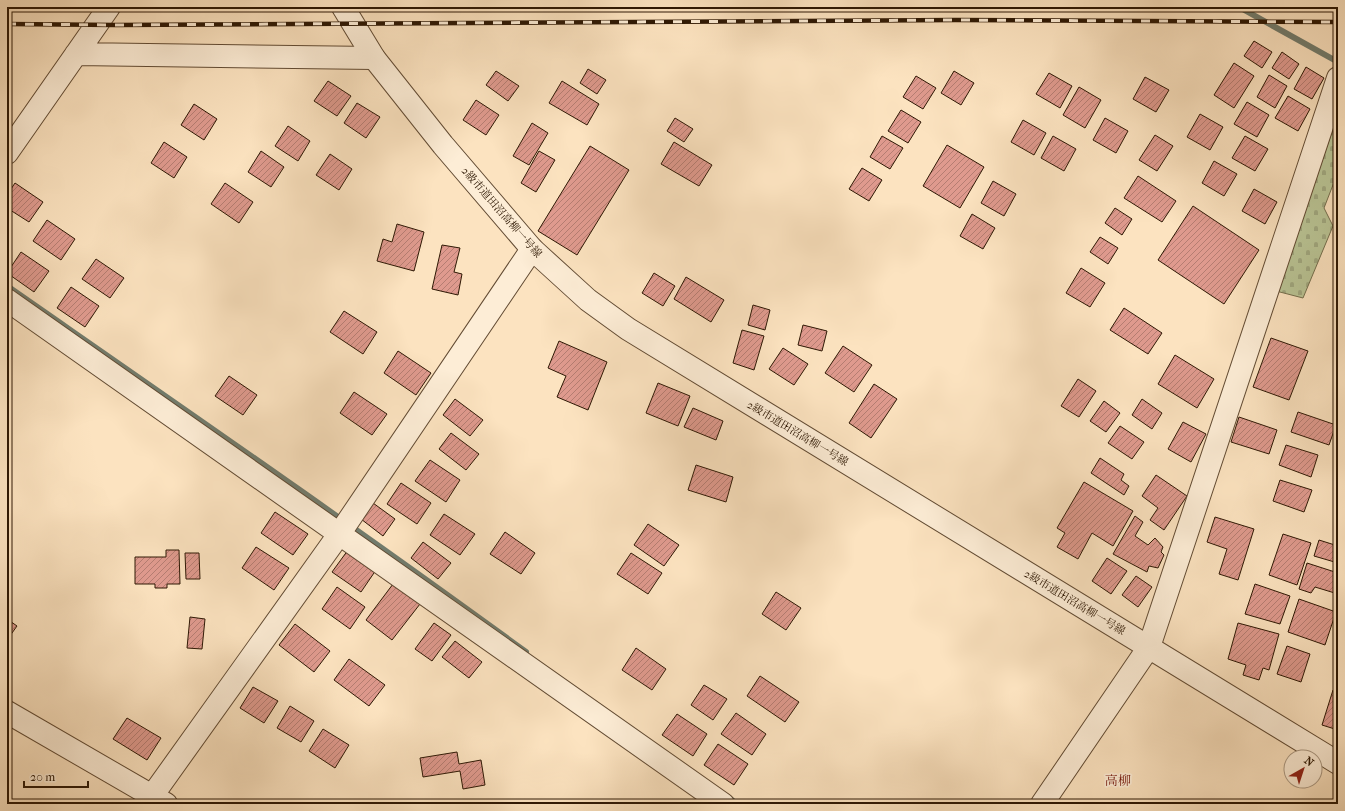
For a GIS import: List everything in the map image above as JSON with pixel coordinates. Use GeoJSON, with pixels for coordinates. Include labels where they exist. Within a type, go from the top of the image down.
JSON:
{"type":"FeatureCollection","features":[{"type":"Feature","properties":{"kind":"street"},"geometry":{"type":"LineString","coordinates":[[7,153],[109,7]]}},
{"type":"Feature","properties":{"kind":"street","name":"2級市道田沼高柳一号線"},"geometry":{"type":"LineString","coordinates":[[343,7],[374,58],[443,145],[532,249],[588,300],[628,329],[1338,762]]}},
{"type":"Feature","properties":{"kind":"street"},"geometry":{"type":"LineString","coordinates":[[76,54],[374,58]]}},
{"type":"Feature","properties":{"kind":"street"},"geometry":{"type":"LineString","coordinates":[[1042,804],[1149,648],[1338,78]]}},
{"type":"Feature","properties":{"kind":"street"},"geometry":{"type":"LineString","coordinates":[[7,712],[159,800],[532,249]]}},
{"type":"Feature","properties":{"kind":"street"},"geometry":{"type":"LineString","coordinates":[[7,300],[723,804]]}},
{"type":"Feature","properties":{"kind":"green space"},"geometry":{"type":"Polygon","coordinates":[[[1338,115],[1338,172],[1324,208],[1333,226],[1303,298],[1276,291],[1338,115]]]}},
{"type":"Feature","properties":{"kind":"building"},"geometry":{"type":"Polygon","coordinates":[[[1254,41],[1272,52],[1262,68],[1244,56],[1254,41]]]}},
{"type":"Feature","properties":{"kind":"building"},"geometry":{"type":"Polygon","coordinates":[[[1282,52],[1299,64],[1289,79],[1272,68],[1282,52]]]}},
{"type":"Feature","properties":{"kind":"building"},"geometry":{"type":"Polygon","coordinates":[[[1234,63],[1254,76],[1234,108],[1214,95],[1234,63]]]}},
{"type":"Feature","properties":{"kind":"building"},"geometry":{"type":"Polygon","coordinates":[[[1306,67],[1324,78],[1312,99],[1294,89],[1306,67]]]}},
{"type":"Feature","properties":{"kind":"building"},"geometry":{"type":"Polygon","coordinates":[[[588,69],[606,80],[597,94],[580,83],[588,69]]]}},
{"type":"Feature","properties":{"kind":"building"},"geometry":{"type":"Polygon","coordinates":[[[496,71],[519,86],[508,101],[486,85],[496,71]]]}},
{"type":"Feature","properties":{"kind":"building"},"geometry":{"type":"Polygon","coordinates":[[[954,71],[974,83],[961,105],[941,93],[954,71]]]}},
{"type":"Feature","properties":{"kind":"building"},"geometry":{"type":"Polygon","coordinates":[[[1049,73],[1072,86],[1060,108],[1036,94],[1049,73]]]}},
{"type":"Feature","properties":{"kind":"building"},"geometry":{"type":"Polygon","coordinates":[[[1269,75],[1287,86],[1275,108],[1257,97],[1269,75]]]}},
{"type":"Feature","properties":{"kind":"building"},"geometry":{"type":"Polygon","coordinates":[[[916,76],[936,88],[923,109],[903,97],[916,76]]]}},
{"type":"Feature","properties":{"kind":"building"},"geometry":{"type":"Polygon","coordinates":[[[1145,77],[1169,90],[1156,112],[1133,99],[1145,77]]]}},
{"type":"Feature","properties":{"kind":"building"},"geometry":{"type":"Polygon","coordinates":[[[328,81],[351,96],[337,116],[314,101],[328,81]]]}},
{"type":"Feature","properties":{"kind":"building"},"geometry":{"type":"Polygon","coordinates":[[[562,81],[599,104],[587,125],[549,103],[562,81]]]}},
{"type":"Feature","properties":{"kind":"building"},"geometry":{"type":"Polygon","coordinates":[[[1079,87],[1101,100],[1085,128],[1063,115],[1079,87]]]}},
{"type":"Feature","properties":{"kind":"building"},"geometry":{"type":"Polygon","coordinates":[[[1288,96],[1310,109],[1298,131],[1275,118],[1288,96]]]}},
{"type":"Feature","properties":{"kind":"building"},"geometry":{"type":"Polygon","coordinates":[[[476,100],[499,115],[486,135],[463,120],[476,100]]]}},
{"type":"Feature","properties":{"kind":"building"},"geometry":{"type":"Polygon","coordinates":[[[1247,102],[1269,115],[1257,137],[1234,124],[1247,102]]]}},
{"type":"Feature","properties":{"kind":"building"},"geometry":{"type":"Polygon","coordinates":[[[357,103],[380,117],[366,138],[344,123],[357,103]]]}},
{"type":"Feature","properties":{"kind":"building"},"geometry":{"type":"Polygon","coordinates":[[[194,104],[217,119],[204,140],[181,125],[194,104]]]}},
{"type":"Feature","properties":{"kind":"building"},"geometry":{"type":"Polygon","coordinates":[[[901,110],[921,122],[908,143],[888,131],[901,110]]]}},
{"type":"Feature","properties":{"kind":"building"},"geometry":{"type":"Polygon","coordinates":[[[1200,114],[1223,127],[1210,150],[1187,137],[1200,114]]]}},
{"type":"Feature","properties":{"kind":"building"},"geometry":{"type":"Polygon","coordinates":[[[675,118],[693,129],[684,142],[667,131],[675,118]]]}},
{"type":"Feature","properties":{"kind":"building"},"geometry":{"type":"Polygon","coordinates":[[[1105,118],[1128,131],[1116,153],[1093,140],[1105,118]]]}},
{"type":"Feature","properties":{"kind":"building"},"geometry":{"type":"Polygon","coordinates":[[[1023,120],[1046,133],[1034,155],[1011,142],[1023,120]]]}},
{"type":"Feature","properties":{"kind":"building"},"geometry":{"type":"Polygon","coordinates":[[[532,123],[548,133],[529,165],[513,156],[532,123]]]}},
{"type":"Feature","properties":{"kind":"building"},"geometry":{"type":"Polygon","coordinates":[[[288,126],[310,141],[298,161],[275,146],[288,126]]]}},
{"type":"Feature","properties":{"kind":"building"},"geometry":{"type":"Polygon","coordinates":[[[1155,135],[1173,146],[1157,171],[1139,160],[1155,135]]]}},
{"type":"Feature","properties":{"kind":"building"},"geometry":{"type":"Polygon","coordinates":[[[882,136],[903,148],[890,169],[870,157],[882,136]]]}},
{"type":"Feature","properties":{"kind":"building"},"geometry":{"type":"Polygon","coordinates":[[[1053,136],[1076,149],[1064,171],[1041,158],[1053,136]]]}},
{"type":"Feature","properties":{"kind":"building"},"geometry":{"type":"Polygon","coordinates":[[[1245,136],[1268,149],[1255,171],[1232,158],[1245,136]]]}},
{"type":"Feature","properties":{"kind":"building"},"geometry":{"type":"Polygon","coordinates":[[[164,142],[187,157],[174,178],[151,163],[164,142]]]}},
{"type":"Feature","properties":{"kind":"building"},"geometry":{"type":"Polygon","coordinates":[[[674,142],[712,165],[699,186],[661,164],[674,142]]]}},
{"type":"Feature","properties":{"kind":"building"},"geometry":{"type":"Polygon","coordinates":[[[947,145],[984,167],[960,208],[923,186],[947,145]]]}},
{"type":"Feature","properties":{"kind":"building"},"geometry":{"type":"Polygon","coordinates":[[[590,146],[629,170],[577,255],[538,231],[590,146]]]}},
{"type":"Feature","properties":{"kind":"building"},"geometry":{"type":"Polygon","coordinates":[[[261,151],[284,167],[271,187],[248,172],[261,151]]]}},
{"type":"Feature","properties":{"kind":"building"},"geometry":{"type":"Polygon","coordinates":[[[539,151],[555,160],[536,192],[521,183],[539,151]]]}},
{"type":"Feature","properties":{"kind":"building"},"geometry":{"type":"Polygon","coordinates":[[[330,154],[352,169],[339,190],[316,175],[330,154]]]}},
{"type":"Feature","properties":{"kind":"building"},"geometry":{"type":"Polygon","coordinates":[[[1214,161],[1237,174],[1224,196],[1202,183],[1214,161]]]}},
{"type":"Feature","properties":{"kind":"building"},"geometry":{"type":"Polygon","coordinates":[[[862,168],[882,180],[869,201],[849,189],[862,168]]]}},
{"type":"Feature","properties":{"kind":"building"},"geometry":{"type":"Polygon","coordinates":[[[1138,176],[1176,201],[1162,222],[1124,198],[1138,176]]]}},
{"type":"Feature","properties":{"kind":"building"},"geometry":{"type":"Polygon","coordinates":[[[993,181],[1016,194],[1004,216],[981,203],[993,181]]]}},
{"type":"Feature","properties":{"kind":"building"},"geometry":{"type":"Polygon","coordinates":[[[15,183],[43,202],[29,222],[7,208],[7,195],[15,183]]]}},
{"type":"Feature","properties":{"kind":"building"},"geometry":{"type":"Polygon","coordinates":[[[225,183],[253,202],[239,223],[211,204],[225,183]]]}},
{"type":"Feature","properties":{"kind":"building"},"geometry":{"type":"Polygon","coordinates":[[[1254,189],[1277,202],[1265,224],[1242,211],[1254,189]]]}},
{"type":"Feature","properties":{"kind":"building"},"geometry":{"type":"Polygon","coordinates":[[[1193,206],[1259,250],[1224,304],[1158,260],[1193,206]]]}},
{"type":"Feature","properties":{"kind":"building"},"geometry":{"type":"Polygon","coordinates":[[[1115,208],[1132,219],[1122,235],[1105,223],[1115,208]]]}},
{"type":"Feature","properties":{"kind":"building"},"geometry":{"type":"Polygon","coordinates":[[[972,214],[995,228],[983,249],[960,236],[972,214]]]}},
{"type":"Feature","properties":{"kind":"building"},"geometry":{"type":"Polygon","coordinates":[[[47,220],[75,239],[61,260],[33,241],[47,220]]]}},
{"type":"Feature","properties":{"kind":"building"},"geometry":{"type":"Polygon","coordinates":[[[397,224],[424,232],[414,271],[377,261],[383,239],[392,242],[397,224]]]}},
{"type":"Feature","properties":{"kind":"building"},"geometry":{"type":"Polygon","coordinates":[[[1100,237],[1118,248],[1108,264],[1090,252],[1100,237]]]}},
{"type":"Feature","properties":{"kind":"building"},"geometry":{"type":"Polygon","coordinates":[[[442,245],[460,248],[454,272],[462,274],[458,295],[432,289],[442,245]]]}},
{"type":"Feature","properties":{"kind":"building"},"geometry":{"type":"Polygon","coordinates":[[[21,252],[49,271],[34,292],[7,273],[21,252]]]}},
{"type":"Feature","properties":{"kind":"building"},"geometry":{"type":"Polygon","coordinates":[[[96,259],[124,278],[110,298],[82,279],[96,259]]]}},
{"type":"Feature","properties":{"kind":"building"},"geometry":{"type":"Polygon","coordinates":[[[1081,268],[1105,283],[1090,307],[1066,293],[1081,268]]]}},
{"type":"Feature","properties":{"kind":"building"},"geometry":{"type":"Polygon","coordinates":[[[654,273],[675,286],[663,306],[642,293],[654,273]]]}},
{"type":"Feature","properties":{"kind":"building"},"geometry":{"type":"Polygon","coordinates":[[[686,277],[724,300],[711,322],[674,299],[686,277]]]}},
{"type":"Feature","properties":{"kind":"building"},"geometry":{"type":"Polygon","coordinates":[[[71,287],[99,306],[85,327],[57,308],[71,287]]]}},
{"type":"Feature","properties":{"kind":"building"},"geometry":{"type":"Polygon","coordinates":[[[753,305],[770,310],[765,330],[748,325],[753,305]]]}},
{"type":"Feature","properties":{"kind":"building"},"geometry":{"type":"Polygon","coordinates":[[[1124,308],[1162,333],[1148,354],[1110,330],[1124,308]]]}},
{"type":"Feature","properties":{"kind":"building"},"geometry":{"type":"Polygon","coordinates":[[[344,311],[377,332],[363,354],[330,332],[344,311]]]}},
{"type":"Feature","properties":{"kind":"building"},"geometry":{"type":"Polygon","coordinates":[[[803,325],[827,331],[822,351],[798,345],[803,325]]]}},
{"type":"Feature","properties":{"kind":"building"},"geometry":{"type":"Polygon","coordinates":[[[742,330],[764,336],[754,370],[733,363],[742,330]]]}},
{"type":"Feature","properties":{"kind":"building"},"geometry":{"type":"Polygon","coordinates":[[[1271,338],[1308,351],[1289,400],[1253,387],[1271,338]]]}},
{"type":"Feature","properties":{"kind":"building"},"geometry":{"type":"Polygon","coordinates":[[[559,341],[607,362],[588,410],[557,397],[566,376],[548,368],[559,341]]]}},
{"type":"Feature","properties":{"kind":"building"},"geometry":{"type":"Polygon","coordinates":[[[843,346],[872,365],[854,392],[825,373],[843,346]]]}},
{"type":"Feature","properties":{"kind":"building"},"geometry":{"type":"Polygon","coordinates":[[[783,348],[808,364],[794,385],[769,369],[783,348]]]}},
{"type":"Feature","properties":{"kind":"building"},"geometry":{"type":"Polygon","coordinates":[[[398,351],[431,373],[416,395],[384,373],[398,351]]]}},
{"type":"Feature","properties":{"kind":"building"},"geometry":{"type":"Polygon","coordinates":[[[1175,355],[1214,379],[1197,408],[1158,384],[1175,355]]]}},
{"type":"Feature","properties":{"kind":"building"},"geometry":{"type":"Polygon","coordinates":[[[229,376],[257,395],[243,415],[215,396],[229,376]]]}},
{"type":"Feature","properties":{"kind":"building"},"geometry":{"type":"Polygon","coordinates":[[[1078,379],[1096,391],[1079,417],[1061,406],[1078,379]]]}},
{"type":"Feature","properties":{"kind":"building"},"geometry":{"type":"Polygon","coordinates":[[[658,383],[690,396],[678,426],[646,413],[658,383]]]}},
{"type":"Feature","properties":{"kind":"building"},"geometry":{"type":"Polygon","coordinates":[[[874,384],[897,399],[871,438],[849,423],[874,384]]]}},
{"type":"Feature","properties":{"kind":"building"},"geometry":{"type":"Polygon","coordinates":[[[354,392],[387,414],[372,435],[340,413],[354,392]]]}},
{"type":"Feature","properties":{"kind":"building"},"geometry":{"type":"Polygon","coordinates":[[[455,399],[483,420],[470,436],[443,415],[455,399]]]}},
{"type":"Feature","properties":{"kind":"building"},"geometry":{"type":"Polygon","coordinates":[[[1142,399],[1162,413],[1152,429],[1132,415],[1142,399]]]}},
{"type":"Feature","properties":{"kind":"building"},"geometry":{"type":"Polygon","coordinates":[[[1104,401],[1120,413],[1106,432],[1090,421],[1104,401]]]}},
{"type":"Feature","properties":{"kind":"building"},"geometry":{"type":"Polygon","coordinates":[[[693,408],[723,421],[716,440],[684,427],[693,408]]]}},
{"type":"Feature","properties":{"kind":"building"},"geometry":{"type":"Polygon","coordinates":[[[1298,412],[1336,425],[1329,445],[1291,432],[1298,412]]]}},
{"type":"Feature","properties":{"kind":"building"},"geometry":{"type":"Polygon","coordinates":[[[1239,417],[1277,430],[1269,454],[1231,442],[1239,417]]]}},
{"type":"Feature","properties":{"kind":"building"},"geometry":{"type":"Polygon","coordinates":[[[1183,422],[1206,434],[1191,462],[1168,449],[1183,422]]]}},
{"type":"Feature","properties":{"kind":"building"},"geometry":{"type":"Polygon","coordinates":[[[1120,426],[1144,442],[1132,459],[1108,443],[1120,426]]]}},
{"type":"Feature","properties":{"kind":"building"},"geometry":{"type":"Polygon","coordinates":[[[451,433],[479,454],[466,470],[439,449],[451,433]]]}},
{"type":"Feature","properties":{"kind":"building"},"geometry":{"type":"Polygon","coordinates":[[[1286,445],[1318,455],[1311,477],[1279,465],[1286,445]]]}},
{"type":"Feature","properties":{"kind":"building"},"geometry":{"type":"Polygon","coordinates":[[[1100,458],[1124,474],[1121,480],[1129,486],[1124,495],[1091,473],[1100,458]]]}},
{"type":"Feature","properties":{"kind":"building"},"geometry":{"type":"Polygon","coordinates":[[[430,460],[460,480],[446,502],[415,481],[430,460]]]}},
{"type":"Feature","properties":{"kind":"building"},"geometry":{"type":"Polygon","coordinates":[[[696,465],[733,477],[726,502],[688,490],[696,465]]]}},
{"type":"Feature","properties":{"kind":"building"},"geometry":{"type":"Polygon","coordinates":[[[1156,475],[1187,496],[1164,530],[1150,520],[1158,508],[1142,496],[1156,475]]]}},
{"type":"Feature","properties":{"kind":"building"},"geometry":{"type":"Polygon","coordinates":[[[1280,480],[1312,490],[1304,512],[1273,501],[1280,480]]]}},
{"type":"Feature","properties":{"kind":"building"},"geometry":{"type":"Polygon","coordinates":[[[1084,482],[1133,511],[1113,546],[1092,533],[1078,559],[1057,547],[1065,533],[1057,528],[1084,482]]]}},
{"type":"Feature","properties":{"kind":"building"},"geometry":{"type":"Polygon","coordinates":[[[401,483],[431,503],[417,524],[387,504],[401,483]]]}},
{"type":"Feature","properties":{"kind":"building"},"geometry":{"type":"Polygon","coordinates":[[[373,503],[395,519],[383,536],[361,519],[373,503]]]}},
{"type":"Feature","properties":{"kind":"building"},"geometry":{"type":"Polygon","coordinates":[[[275,512],[308,534],[293,555],[261,533],[275,512]]]}},
{"type":"Feature","properties":{"kind":"building"},"geometry":{"type":"Polygon","coordinates":[[[444,514],[475,534],[460,555],[430,535],[444,514]]]}},
{"type":"Feature","properties":{"kind":"building"},"geometry":{"type":"Polygon","coordinates":[[[1135,516],[1143,522],[1135,536],[1148,545],[1155,538],[1163,547],[1161,552],[1164,555],[1158,568],[1149,566],[1147,572],[1113,554],[1135,516]]]}},
{"type":"Feature","properties":{"kind":"building"},"geometry":{"type":"Polygon","coordinates":[[[1215,517],[1254,529],[1238,580],[1219,574],[1227,549],[1207,542],[1215,517]]]}},
{"type":"Feature","properties":{"kind":"building"},"geometry":{"type":"Polygon","coordinates":[[[648,524],[679,545],[664,566],[634,545],[648,524]]]}},
{"type":"Feature","properties":{"kind":"building"},"geometry":{"type":"Polygon","coordinates":[[[505,532],[535,553],[521,574],[490,554],[505,532]]]}},
{"type":"Feature","properties":{"kind":"building"},"geometry":{"type":"Polygon","coordinates":[[[1283,534],[1311,543],[1297,585],[1269,575],[1283,534]]]}},
{"type":"Feature","properties":{"kind":"building"},"geometry":{"type":"Polygon","coordinates":[[[1319,540],[1338,546],[1338,563],[1314,556],[1319,540]]]}},
{"type":"Feature","properties":{"kind":"building"},"geometry":{"type":"Polygon","coordinates":[[[423,542],[451,563],[438,579],[411,558],[423,542]]]}},
{"type":"Feature","properties":{"kind":"building"},"geometry":{"type":"Polygon","coordinates":[[[256,547],[289,568],[274,590],[242,568],[256,547]]]}},
{"type":"Feature","properties":{"kind":"building"},"geometry":{"type":"Polygon","coordinates":[[[166,550],[179,550],[180,584],[167,584],[167,588],[155,588],[155,584],[135,584],[135,557],[166,557],[166,550]]]}},
{"type":"Feature","properties":{"kind":"building"},"geometry":{"type":"Polygon","coordinates":[[[348,550],[376,570],[361,592],[332,572],[348,550]]]}},
{"type":"Feature","properties":{"kind":"building"},"geometry":{"type":"Polygon","coordinates":[[[185,553],[199,553],[200,579],[186,579],[185,553]]]}},
{"type":"Feature","properties":{"kind":"building"},"geometry":{"type":"Polygon","coordinates":[[[631,553],[662,573],[648,594],[617,574],[631,553]]]}},
{"type":"Feature","properties":{"kind":"building"},"geometry":{"type":"Polygon","coordinates":[[[1107,558],[1127,571],[1111,594],[1092,581],[1107,558]]]}},
{"type":"Feature","properties":{"kind":"building"},"geometry":{"type":"Polygon","coordinates":[[[1307,563],[1338,573],[1338,594],[1315,587],[1311,593],[1299,589],[1307,563]]]}},
{"type":"Feature","properties":{"kind":"building"},"geometry":{"type":"Polygon","coordinates":[[[1136,576],[1152,587],[1138,607],[1122,595],[1136,576]]]}},
{"type":"Feature","properties":{"kind":"building"},"geometry":{"type":"Polygon","coordinates":[[[393,584],[420,604],[392,640],[366,620],[393,584]]]}},
{"type":"Feature","properties":{"kind":"building"},"geometry":{"type":"Polygon","coordinates":[[[1255,584],[1290,596],[1280,624],[1245,614],[1255,584]]]}},
{"type":"Feature","properties":{"kind":"building"},"geometry":{"type":"Polygon","coordinates":[[[337,587],[365,607],[350,629],[322,609],[337,587]]]}},
{"type":"Feature","properties":{"kind":"building"},"geometry":{"type":"Polygon","coordinates":[[[776,592],[801,608],[786,630],[762,614],[776,592]]]}},
{"type":"Feature","properties":{"kind":"building"},"geometry":{"type":"Polygon","coordinates":[[[1299,599],[1336,612],[1325,645],[1288,632],[1299,599]]]}},
{"type":"Feature","properties":{"kind":"building"},"geometry":{"type":"Polygon","coordinates":[[[190,617],[205,619],[202,649],[187,648],[190,617]]]}},
{"type":"Feature","properties":{"kind":"building"},"geometry":{"type":"Polygon","coordinates":[[[7,619],[17,626],[7,640],[7,619]]]}},
{"type":"Feature","properties":{"kind":"building"},"geometry":{"type":"Polygon","coordinates":[[[434,623],[451,635],[432,661],[415,649],[434,623]]]}},
{"type":"Feature","properties":{"kind":"building"},"geometry":{"type":"Polygon","coordinates":[[[1238,623],[1279,634],[1269,670],[1263,668],[1259,680],[1243,675],[1246,665],[1228,659],[1238,623]]]}},
{"type":"Feature","properties":{"kind":"building"},"geometry":{"type":"Polygon","coordinates":[[[295,624],[330,651],[314,672],[279,645],[295,624]]]}},
{"type":"Feature","properties":{"kind":"building"},"geometry":{"type":"Polygon","coordinates":[[[455,641],[482,662],[469,678],[442,657],[455,641]]]}},
{"type":"Feature","properties":{"kind":"building"},"geometry":{"type":"Polygon","coordinates":[[[1287,646],[1310,654],[1301,682],[1277,674],[1287,646]]]}},
{"type":"Feature","properties":{"kind":"building"},"geometry":{"type":"Polygon","coordinates":[[[636,648],[666,669],[652,690],[622,670],[636,648]]]}},
{"type":"Feature","properties":{"kind":"building"},"geometry":{"type":"Polygon","coordinates":[[[349,659],[385,685],[369,706],[334,680],[349,659]]]}},
{"type":"Feature","properties":{"kind":"building"},"geometry":{"type":"Polygon","coordinates":[[[760,676],[799,702],[785,722],[747,696],[760,676]]]}},
{"type":"Feature","properties":{"kind":"building"},"geometry":{"type":"Polygon","coordinates":[[[704,685],[727,699],[713,720],[691,705],[704,685]]]}},
{"type":"Feature","properties":{"kind":"building"},"geometry":{"type":"Polygon","coordinates":[[[253,687],[278,701],[264,723],[240,708],[253,687]]]}},
{"type":"Feature","properties":{"kind":"building"},"geometry":{"type":"Polygon","coordinates":[[[1333,690],[1338,692],[1338,730],[1322,725],[1333,690]]]}},
{"type":"Feature","properties":{"kind":"building"},"geometry":{"type":"Polygon","coordinates":[[[290,706],[314,721],[301,742],[277,728],[290,706]]]}},
{"type":"Feature","properties":{"kind":"building"},"geometry":{"type":"Polygon","coordinates":[[[736,713],[766,734],[752,755],[721,734],[736,713]]]}},
{"type":"Feature","properties":{"kind":"building"},"geometry":{"type":"Polygon","coordinates":[[[677,714],[707,734],[693,756],[662,735],[677,714]]]}},
{"type":"Feature","properties":{"kind":"building"},"geometry":{"type":"Polygon","coordinates":[[[127,718],[161,738],[147,760],[113,739],[127,718]]]}},
{"type":"Feature","properties":{"kind":"building"},"geometry":{"type":"Polygon","coordinates":[[[323,729],[349,745],[335,768],[309,751],[323,729]]]}},
{"type":"Feature","properties":{"kind":"building"},"geometry":{"type":"Polygon","coordinates":[[[718,744],[748,764],[734,785],[704,765],[718,744]]]}},
{"type":"Feature","properties":{"kind":"building"},"geometry":{"type":"Polygon","coordinates":[[[457,752],[459,764],[481,760],[485,785],[463,789],[460,771],[423,777],[420,758],[457,752]]]}},
{"type":"Feature","properties":{"kind":"waterway"},"geometry":{"type":"LineString","coordinates":[[1239,7],[1338,62]]}},
{"type":"Feature","properties":{"kind":"waterway"},"geometry":{"type":"LineString","coordinates":[[7,286],[333,513],[526,652]]}},
{"type":"Feature","properties":{"kind":"waterway"},"geometry":{"type":"LineString","coordinates":[[728,797],[737,804]]}},
{"type":"Feature","properties":{"kind":"railway"},"geometry":{"type":"LineString","coordinates":[[7,8],[933,7]]}},
{"type":"Feature","properties":{"kind":"railway"},"geometry":{"type":"LineString","coordinates":[[1141,7],[1338,7]]}},
{"type":"Feature","properties":{"kind":"railway"},"geometry":{"type":"LineString","coordinates":[[7,24],[116,25],[955,20],[1338,22]]}},
{"type":"Feature","properties":{"kind":"district","name":"高柳"},"geometry":{"type":"Point","coordinates":[1118,780]}}]}
